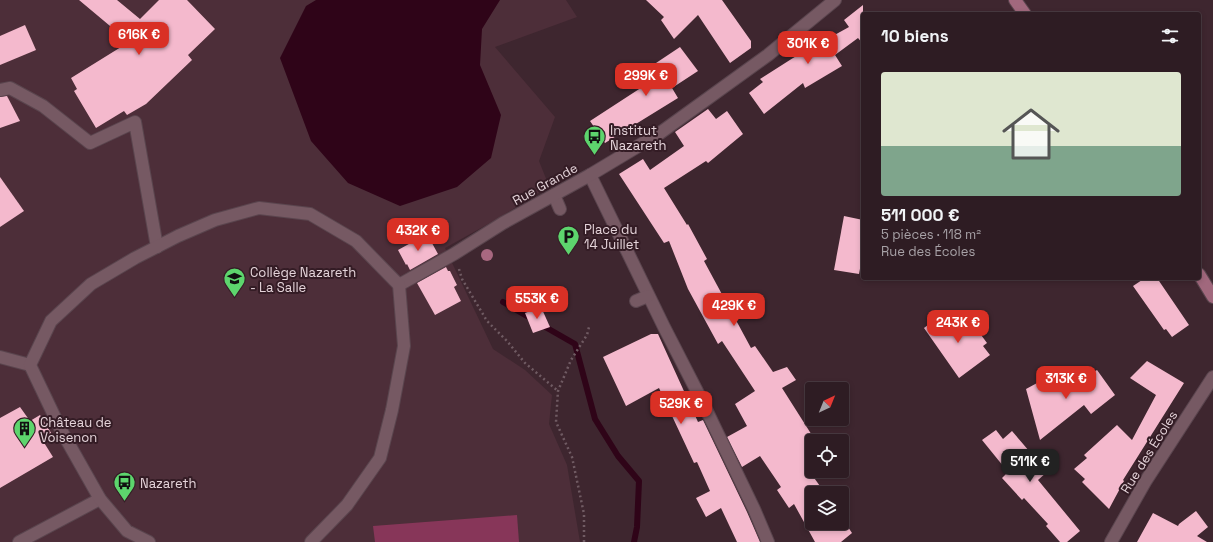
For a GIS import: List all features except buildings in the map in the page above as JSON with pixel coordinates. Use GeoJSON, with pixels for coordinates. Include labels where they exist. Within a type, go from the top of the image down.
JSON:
{"type":"FeatureCollection","features":[{"type":"Feature","properties":{"kind":"main road"},"geometry":{"type":"LineString","coordinates":[[1014,0],[1023,12]]}},
{"type":"Feature","properties":{"kind":"main road"},"geometry":{"type":"LineString","coordinates":[[1201,277],[1213,297]]}},
{"type":"Feature","properties":{"kind":"street","name":"Rue Grande"},"geometry":{"type":"LineString","coordinates":[[399,285],[454,254],[503,223],[590,175],[666,128],[768,55],[835,0]]}},
{"type":"Feature","properties":{"kind":"street"},"geometry":{"type":"LineString","coordinates":[[0,90],[10,88],[44,106],[90,143],[135,122],[157,247]]}},
{"type":"Feature","properties":{"kind":"street"},"geometry":{"type":"LineString","coordinates":[[590,175],[648,296],[703,403],[754,509],[768,542]]}},
{"type":"Feature","properties":{"kind":"street"},"geometry":{"type":"LineString","coordinates":[[554,195],[560,209]]}},
{"type":"Feature","properties":{"kind":"street"},"geometry":{"type":"LineString","coordinates":[[30,365],[51,321],[91,284],[135,258],[215,220],[258,208],[310,214],[356,241],[399,285],[404,346],[392,410],[380,458],[347,504],[311,542]]}},
{"type":"Feature","properties":{"kind":"street"},"geometry":{"type":"LineString","coordinates":[[636,301],[648,296]]}},
{"type":"Feature","properties":{"kind":"street"},"geometry":{"type":"LineString","coordinates":[[0,357],[30,365],[61,430],[100,499],[127,531],[149,542]]}},
{"type":"Feature","properties":{"kind":"street","name":"Rue des Écoles"},"geometry":{"type":"LineString","coordinates":[[1111,542],[1145,482],[1213,377]]}},
{"type":"Feature","properties":{"kind":"street"},"geometry":{"type":"LineString","coordinates":[[18,542],[100,499]]}},
{"type":"Feature","properties":{"kind":"path"},"geometry":{"type":"LineString","coordinates":[[454,254],[462,279],[487,321],[507,341],[525,363],[558,391]]}},
{"type":"Feature","properties":{"kind":"path"},"geometry":{"type":"LineString","coordinates":[[584,542],[584,514],[572,457],[556,422],[558,391],[571,360],[587,335],[590,327]]}},
{"type":"Feature","properties":{"kind":"shaded area","name":"Collège Nazareth - La Salle"},"geometry":{"type":"Polygon","coordinates":[[[0,0],[566,0],[577,17],[495,47],[555,117],[539,161],[549,186],[499,218],[445,248],[493,349],[525,370],[552,395],[549,424],[567,465],[580,542],[0,542],[0,0]]]}},
{"type":"Feature","properties":{"kind":"shaded area"},"geometry":{"type":"Polygon","coordinates":[[[316,0],[500,0],[482,29],[480,65],[501,115],[491,158],[457,187],[400,206],[348,183],[311,141],[280,58],[306,6],[316,0]]]}},
{"type":"Feature","properties":{"kind":"shaded area"},"geometry":{"type":"Polygon","coordinates":[[[517,515],[519,542],[375,542],[373,526],[517,515]]]}},
{"type":"Feature","properties":{"kind":"waterway"},"geometry":{"type":"LineString","coordinates":[[503,302],[532,319]]}},
{"type":"Feature","properties":{"kind":"waterway"},"geometry":{"type":"LineString","coordinates":[[540,324],[575,344],[595,419],[618,456],[639,481],[637,527],[634,542]]}},
{"type":"Feature","properties":{"kind":"place","name":"Institut Nazareth"},"geometry":{"type":"Point","coordinates":[594,156]}},
{"type":"Feature","properties":{"kind":"place","name":"Place du 14 Juillet"},"geometry":{"type":"Point","coordinates":[568,256]}},
{"type":"Feature","properties":{"kind":"place","name":"Collège Nazareth - La Salle"},"geometry":{"type":"Point","coordinates":[235,298]}},
{"type":"Feature","properties":{"kind":"place","name":"Château de Voisenon"},"geometry":{"type":"Point","coordinates":[24,448]}},
{"type":"Feature","properties":{"kind":"place","name":"Nazareth"},"geometry":{"type":"Point","coordinates":[125,502]}}]}
